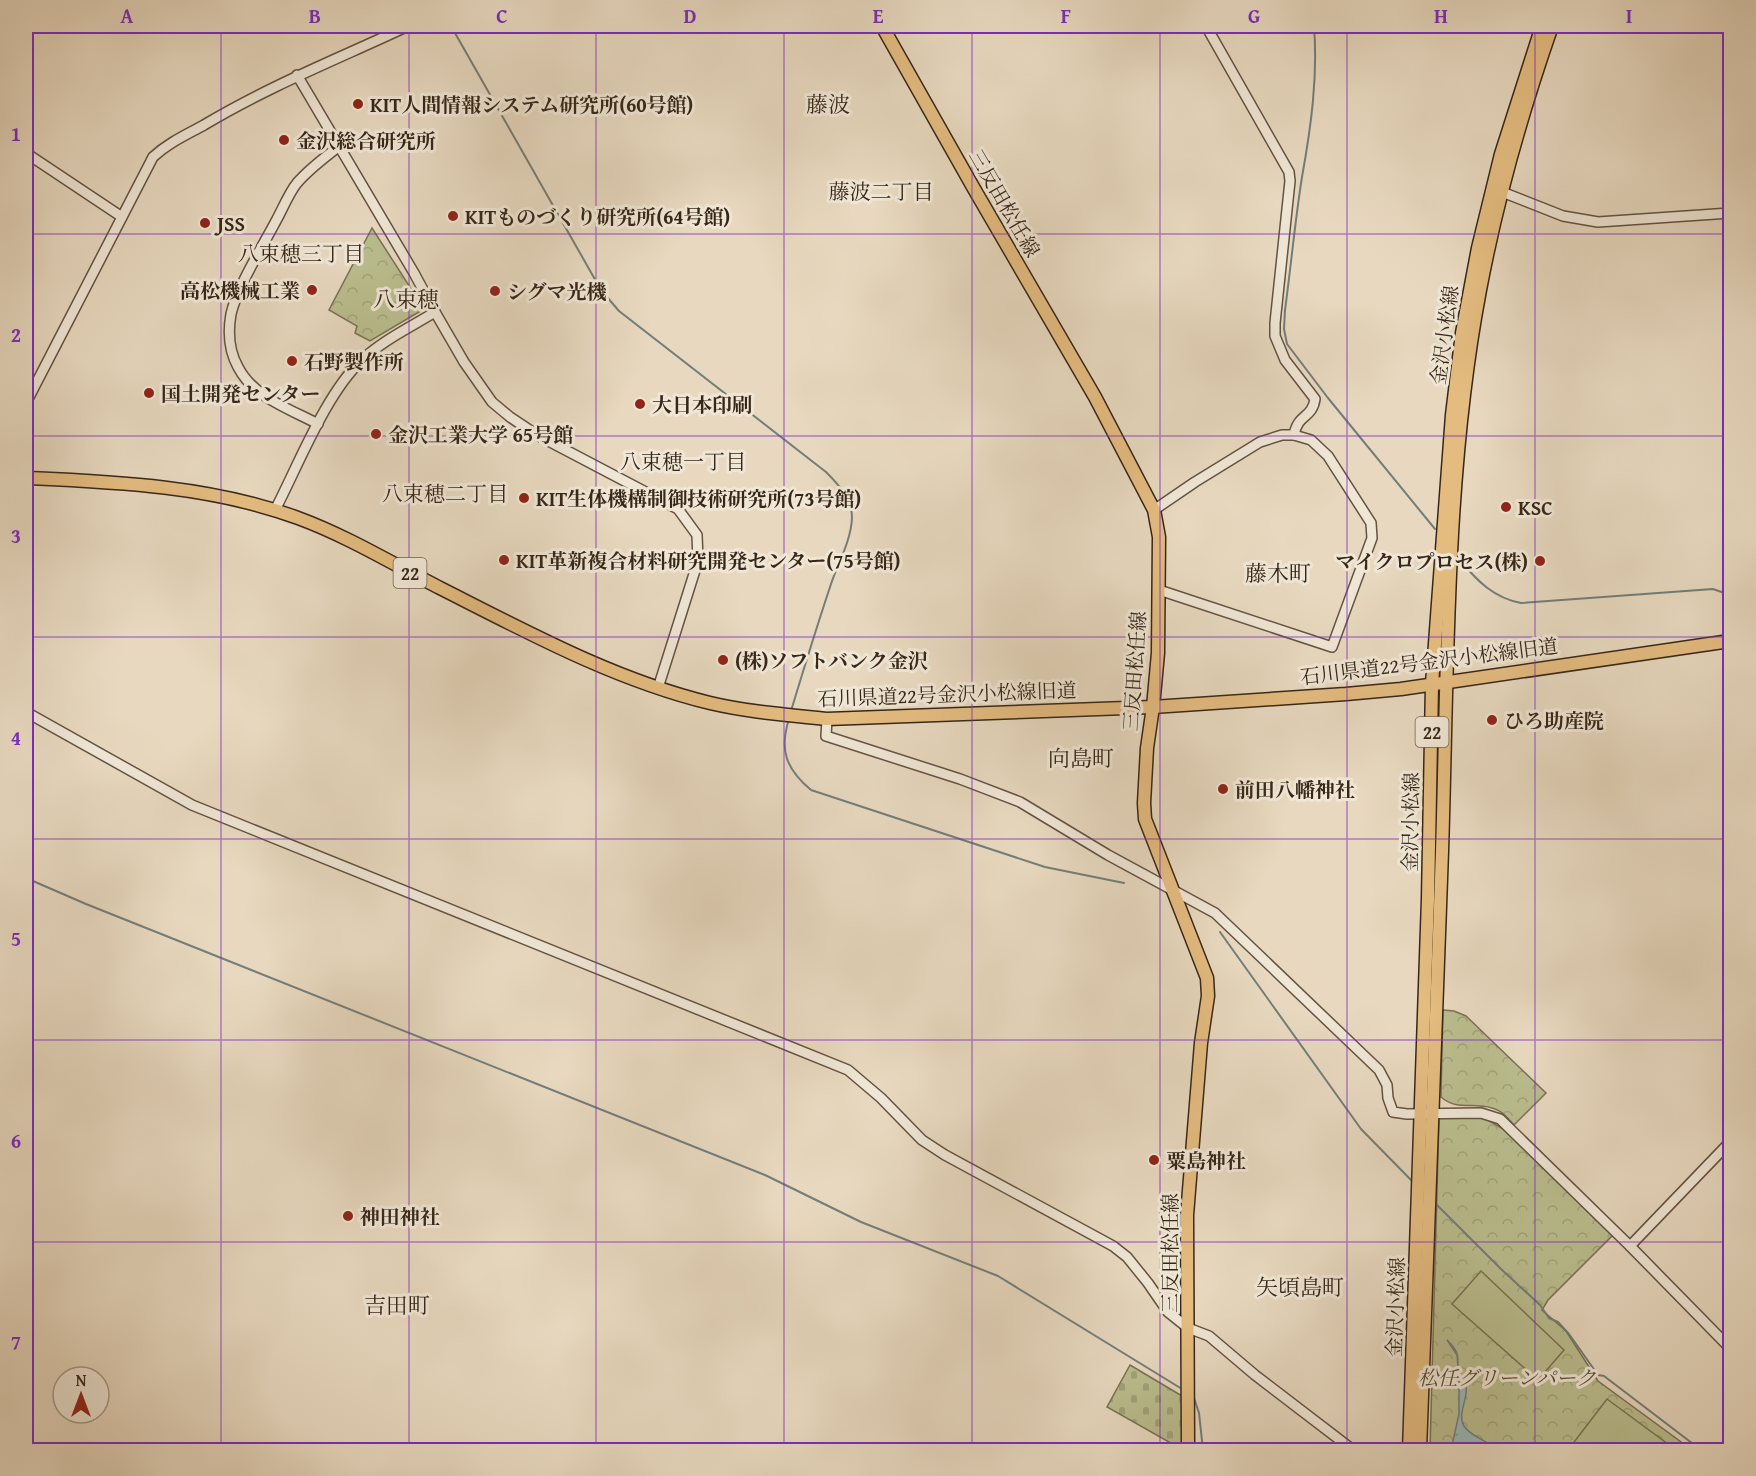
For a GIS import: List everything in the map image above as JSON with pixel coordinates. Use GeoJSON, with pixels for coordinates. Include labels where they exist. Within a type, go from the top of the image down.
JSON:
{"type":"FeatureCollection","features":[{"type":"Feature","properties":{"kind":"main road","name":"三反田松任線"},"geometry":{"type":"LineString","coordinates":[[882,26],[1095,397],[1154,510],[1159,537],[1159,590],[1154,707],[1147,748],[1145,819],[1208,978],[1188,1190],[1188,1450]]}},
{"type":"Feature","properties":{"kind":"main road","name":"金沢小松線"},"geometry":{"type":"LineString","coordinates":[[1409,1450],[1427,1114],[1454,513],[1464,402],[1496,190],[1542,26]]}},
{"type":"Feature","properties":{"kind":"main road","name":"金沢小松線"},"geometry":{"type":"LineString","coordinates":[[1420,1450],[1432,684],[1445,489],[1462,333],[1478,248],[1552,26]]}},
{"type":"Feature","properties":{"kind":"main road","name":"石川県道22号金沢小松線旧道"},"geometry":{"type":"LineString","coordinates":[[26,478],[178,489],[275,510],[337,534],[589,661],[658,688],[710,703],[827,719],[1154,707],[1346,694],[1432,684],[1731,641]]}},
{"type":"Feature","properties":{"kind":"street"},"geometry":{"type":"LineString","coordinates":[[26,403],[153,157],[164,147],[227,111],[297,75],[408,26]]}},
{"type":"Feature","properties":{"kind":"street"},"geometry":{"type":"LineString","coordinates":[[1206,26],[1289,172],[1290,182],[1275,336],[1285,360],[1315,399],[1311,412],[1298,420],[1294,435]]}},
{"type":"Feature","properties":{"kind":"street"},"geometry":{"type":"LineString","coordinates":[[297,75],[464,362],[492,402],[537,435],[678,509],[697,536],[698,561],[658,688]]}},
{"type":"Feature","properties":{"kind":"street"},"geometry":{"type":"LineString","coordinates":[[318,424],[260,393],[237,367],[231,352],[229,336],[232,312],[246,279],[296,184],[338,147]]}},
{"type":"Feature","properties":{"kind":"street"},"geometry":{"type":"LineString","coordinates":[[26,153],[122,218]]}},
{"type":"Feature","properties":{"kind":"street"},"geometry":{"type":"LineString","coordinates":[[1496,190],[1563,216],[1598,222],[1731,213]]}},
{"type":"Feature","properties":{"kind":"street"},"geometry":{"type":"LineString","coordinates":[[275,510],[339,387],[362,360],[396,335],[435,312]]}},
{"type":"Feature","properties":{"kind":"street"},"geometry":{"type":"LineString","coordinates":[[1154,510],[1260,442],[1282,435],[1294,435],[1311,440],[1328,456],[1371,523],[1372,530],[1372,538],[1332,647],[1159,590]]}},
{"type":"Feature","properties":{"kind":"street"},"geometry":{"type":"LineString","coordinates":[[26,712],[192,805],[848,1070],[881,1098],[922,1140],[1120,1251],[1148,1283],[1168,1312],[1188,1328],[1209,1336],[1255,1375],[1353,1450]]}},
{"type":"Feature","properties":{"kind":"street"},"geometry":{"type":"LineString","coordinates":[[827,719],[826,736],[968,782],[1020,802],[1158,884],[1171,888],[1215,913],[1380,1070],[1387,1085],[1388,1098],[1393,1112],[1407,1114],[1482,1113],[1500,1119],[1731,1348]]}},
{"type":"Feature","properties":{"kind":"street"},"geometry":{"type":"LineString","coordinates":[[1630,1246],[1731,1142]]}},
{"type":"Feature","properties":{"kind":"green space"},"geometry":{"type":"Polygon","coordinates":[[[372,228],[424,309],[370,341],[355,333],[357,326],[329,310],[372,228]]]}},
{"type":"Feature","properties":{"kind":"green space"},"geometry":{"type":"Polygon","coordinates":[[[1443,1010],[1454,1011],[1466,1016],[1546,1093],[1514,1125],[1495,1109],[1453,1104],[1441,1097],[1443,1010]]]}},
{"type":"Feature","properties":{"kind":"green space","name":"松任グリーンパーク"},"geometry":{"type":"Polygon","coordinates":[[[1483,1117],[1503,1129],[1613,1235],[1548,1300],[1542,1310],[1566,1331],[1598,1381],[1692,1450],[1430,1450],[1439,1118],[1483,1117]]]}},
{"type":"Feature","properties":{"kind":"green space"},"geometry":{"type":"Polygon","coordinates":[[[1481,1271],[1564,1350],[1538,1380],[1452,1304],[1481,1271]]]}},
{"type":"Feature","properties":{"kind":"green space"},"geometry":{"type":"Polygon","coordinates":[[[1130,1365],[1182,1396],[1183,1450],[1107,1407],[1130,1365]]]}},
{"type":"Feature","properties":{"kind":"green space"},"geometry":{"type":"Polygon","coordinates":[[[1607,1399],[1676,1450],[1568,1450],[1607,1399]]]}},
{"type":"Feature","properties":{"kind":"water"},"geometry":{"type":"Polygon","coordinates":[[[1459,1378],[1465,1378],[1466,1392],[1462,1416],[1464,1426],[1495,1450],[1451,1450],[1459,1414],[1459,1378]]]}},
{"type":"Feature","properties":{"kind":"waterway"},"geometry":{"type":"LineString","coordinates":[[451,26],[601,290],[619,311],[826,472],[840,487],[850,505],[852,518],[849,535],[791,711]]}},
{"type":"Feature","properties":{"kind":"waterway"},"geometry":{"type":"LineString","coordinates":[[1314,26],[1313,102],[1285,310],[1284,329],[1287,344],[1435,529]]}},
{"type":"Feature","properties":{"kind":"waterway"},"geometry":{"type":"LineString","coordinates":[[1460,560],[1494,593],[1521,603],[1713,589],[1730,595]]}},
{"type":"Feature","properties":{"kind":"waterway"},"geometry":{"type":"LineString","coordinates":[[789,719],[785,740],[787,758],[790,766],[811,790],[1045,867],[1124,883]]}},
{"type":"Feature","properties":{"kind":"waterway"},"geometry":{"type":"LineString","coordinates":[[26,878],[765,1175],[861,1222],[998,1276],[1182,1389]]}},
{"type":"Feature","properties":{"kind":"waterway"},"geometry":{"type":"LineString","coordinates":[[1220,932],[1361,1129],[1412,1181]]}},
{"type":"Feature","properties":{"kind":"waterway"},"geometry":{"type":"LineString","coordinates":[[1436,1204],[1540,1305],[1549,1318],[1558,1322],[1598,1375],[1604,1376],[1701,1450]]}},
{"type":"Feature","properties":{"kind":"waterway"},"geometry":{"type":"LineString","coordinates":[[1194,1398],[1199,1413],[1203,1450]]}},
{"type":"Feature","properties":{"kind":"place","name":"KIT人間情報システム研究所(60号館)"},"geometry":{"type":"Point","coordinates":[358,104]}},
{"type":"Feature","properties":{"kind":"place","name":"金沢総合研究所"},"geometry":{"type":"Point","coordinates":[284,140]}},
{"type":"Feature","properties":{"kind":"place","name":"KITものづくり研究所(64号館)"},"geometry":{"type":"Point","coordinates":[453,216]}},
{"type":"Feature","properties":{"kind":"place","name":"JSS"},"geometry":{"type":"Point","coordinates":[205,223]}},
{"type":"Feature","properties":{"kind":"place","name":"高松機械工業"},"geometry":{"type":"Point","coordinates":[312,290]}},
{"type":"Feature","properties":{"kind":"place","name":"シグマ光機"},"geometry":{"type":"Point","coordinates":[495,291]}},
{"type":"Feature","properties":{"kind":"place","name":"石野製作所"},"geometry":{"type":"Point","coordinates":[292,361]}},
{"type":"Feature","properties":{"kind":"place","name":"国土開発センター"},"geometry":{"type":"Point","coordinates":[149,393]}},
{"type":"Feature","properties":{"kind":"place","name":"大日本印刷"},"geometry":{"type":"Point","coordinates":[640,404]}},
{"type":"Feature","properties":{"kind":"place","name":"金沢工業大学 65号館"},"geometry":{"type":"Point","coordinates":[376,434]}},
{"type":"Feature","properties":{"kind":"place","name":"KIT生体機構制御技術研究所(73号館)"},"geometry":{"type":"Point","coordinates":[524,498]}},
{"type":"Feature","properties":{"kind":"place","name":"KSC"},"geometry":{"type":"Point","coordinates":[1506,507]}},
{"type":"Feature","properties":{"kind":"place","name":"KIT革新複合材料研究開発センター(75号館)"},"geometry":{"type":"Point","coordinates":[504,560]}},
{"type":"Feature","properties":{"kind":"place","name":"マイクロプロセス(株)"},"geometry":{"type":"Point","coordinates":[1540,561]}},
{"type":"Feature","properties":{"kind":"place","name":"(株)ソフトバンク金沢"},"geometry":{"type":"Point","coordinates":[723,660]}},
{"type":"Feature","properties":{"kind":"place","name":"ひろ助産院"},"geometry":{"type":"Point","coordinates":[1492,720]}},
{"type":"Feature","properties":{"kind":"place","name":"前田八幡神社"},"geometry":{"type":"Point","coordinates":[1223,789]}},
{"type":"Feature","properties":{"kind":"place","name":"粟島神社"},"geometry":{"type":"Point","coordinates":[1154,1160]}},
{"type":"Feature","properties":{"kind":"place","name":"神田神社"},"geometry":{"type":"Point","coordinates":[348,1216]}},
{"type":"Feature","properties":{"kind":"district","name":"藤波"},"geometry":{"type":"Point","coordinates":[828,104]}},
{"type":"Feature","properties":{"kind":"district","name":"藤波二丁目"},"geometry":{"type":"Point","coordinates":[881,191]}},
{"type":"Feature","properties":{"kind":"district","name":"八束穂三丁目"},"geometry":{"type":"Point","coordinates":[301,253]}},
{"type":"Feature","properties":{"kind":"district","name":"八束穂"},"geometry":{"type":"Point","coordinates":[406,299]}},
{"type":"Feature","properties":{"kind":"district","name":"八束穂一丁目"},"geometry":{"type":"Point","coordinates":[683,461]}},
{"type":"Feature","properties":{"kind":"district","name":"八束穂二丁目"},"geometry":{"type":"Point","coordinates":[445,493]}},
{"type":"Feature","properties":{"kind":"district","name":"藤木町"},"geometry":{"type":"Point","coordinates":[1278,573]}},
{"type":"Feature","properties":{"kind":"district","name":"向島町"},"geometry":{"type":"Point","coordinates":[1081,758]}},
{"type":"Feature","properties":{"kind":"district","name":"矢頃島町"},"geometry":{"type":"Point","coordinates":[1300,1287]}},
{"type":"Feature","properties":{"kind":"district","name":"吉田町"},"geometry":{"type":"Point","coordinates":[397,1305]}}]}
